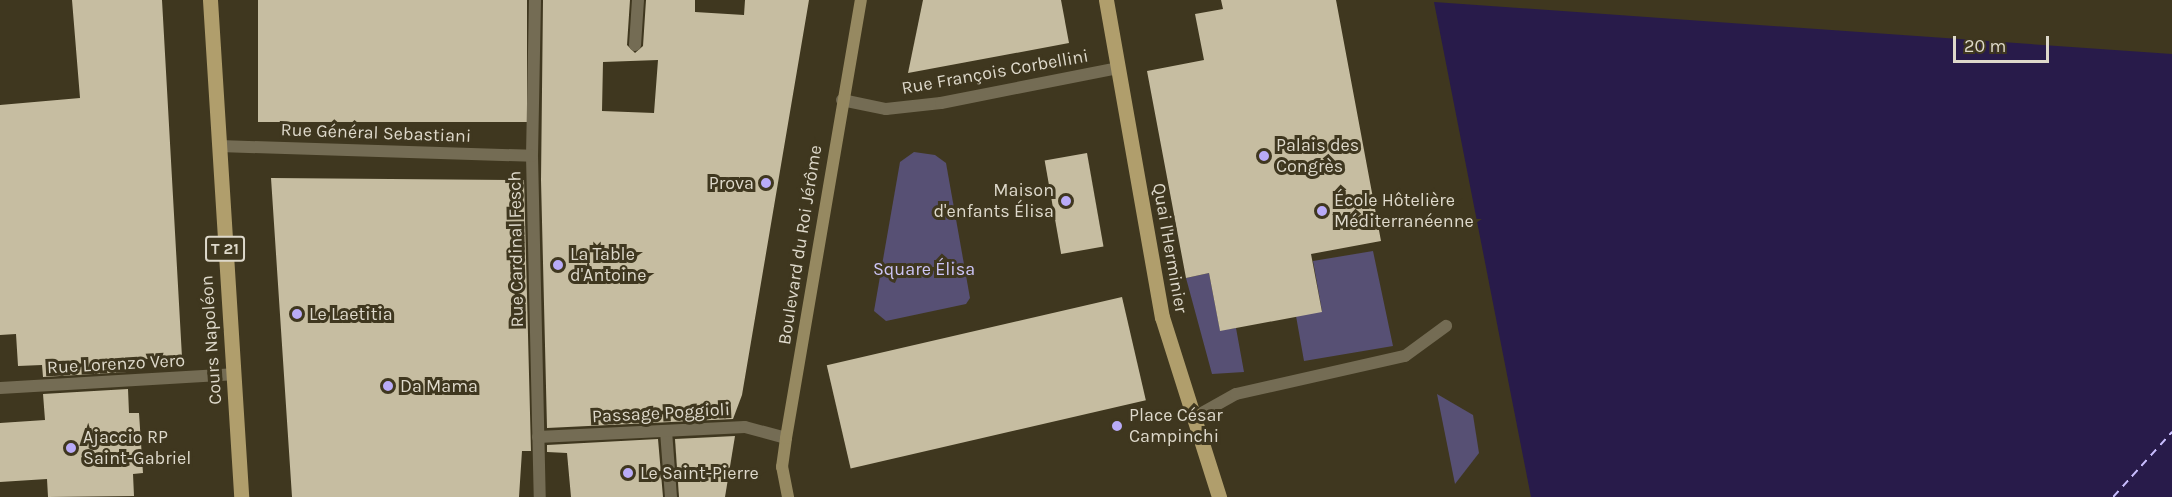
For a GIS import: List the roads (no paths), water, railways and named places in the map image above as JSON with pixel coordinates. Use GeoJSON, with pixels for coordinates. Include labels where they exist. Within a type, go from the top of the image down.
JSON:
{"type":"FeatureCollection","features":[{"type":"Feature","properties":{"kind":"main road","name":"Cours Napoléon"},"geometry":{"type":"LineString","coordinates":[[210,0],[241,497]]}},
{"type":"Feature","properties":{"kind":"main road","name":"Boulevard du Roi Jérôme"},"geometry":{"type":"LineString","coordinates":[[788,497],[782,467],[786,438],[842,100],[861,0]]}},
{"type":"Feature","properties":{"kind":"main road","name":"Quai l'Herminier"},"geometry":{"type":"LineString","coordinates":[[1106,0],[1162,317],[1220,497]]}},
{"type":"Feature","properties":{"kind":"street","name":"Rue Cardinal Fesch"},"geometry":{"type":"LineString","coordinates":[[535,0],[532,156],[540,497]]}},
{"type":"Feature","properties":{"kind":"street"},"geometry":{"type":"LineString","coordinates":[[635,45],[638,0]]}},
{"type":"Feature","properties":{"kind":"street","name":"Rue François Corbellini"},"geometry":{"type":"LineString","coordinates":[[842,100],[886,109],[941,103],[1118,68]]}},
{"type":"Feature","properties":{"kind":"street","name":"Rue Général Sebastiani"},"geometry":{"type":"LineString","coordinates":[[219,146],[532,156]]}},
{"type":"Feature","properties":{"kind":"street"},"geometry":{"type":"LineString","coordinates":[[1193,418],[1236,394],[1405,356],[1446,326]]}},
{"type":"Feature","properties":{"kind":"street","name":"Rue Lorenzo Vero"},"geometry":{"type":"LineString","coordinates":[[0,388],[233,374]]}},
{"type":"Feature","properties":{"kind":"street","name":"Passage Poggioli"},"geometry":{"type":"LineString","coordinates":[[538,437],[745,427],[786,438]]}},
{"type":"Feature","properties":{"kind":"street"},"geometry":{"type":"LineString","coordinates":[[666,431],[672,497]]}},
{"type":"Feature","properties":{"kind":"place","name":"Palais des Congrès"},"geometry":{"type":"Point","coordinates":[1264,156]}},
{"type":"Feature","properties":{"kind":"place","name":"Prova"},"geometry":{"type":"Point","coordinates":[766,183]}},
{"type":"Feature","properties":{"kind":"place","name":"Maison d'enfants Élisa"},"geometry":{"type":"Point","coordinates":[1066,201]}},
{"type":"Feature","properties":{"kind":"place","name":"École Hôtelière Méditerranéenne"},"geometry":{"type":"Point","coordinates":[1322,211]}},
{"type":"Feature","properties":{"kind":"place","name":"La Table d'Antoine"},"geometry":{"type":"Point","coordinates":[558,265]}},
{"type":"Feature","properties":{"kind":"place","name":"Le Laetitia"},"geometry":{"type":"Point","coordinates":[297,314]}},
{"type":"Feature","properties":{"kind":"place","name":"Da Mama"},"geometry":{"type":"Point","coordinates":[388,386]}},
{"type":"Feature","properties":{"kind":"place","name":"Place César Campinchi"},"geometry":{"type":"Point","coordinates":[1117,426]}},
{"type":"Feature","properties":{"kind":"place","name":"Ajaccio RP Saint-Gabriel"},"geometry":{"type":"Point","coordinates":[71,448]}},
{"type":"Feature","properties":{"kind":"place","name":"Le Saint-Pierre"},"geometry":{"type":"Point","coordinates":[628,473]}},
{"type":"Feature","properties":{"kind":"park label","name":"Square Élisa"},"geometry":{"type":"Point","coordinates":[924,269]}}]}
